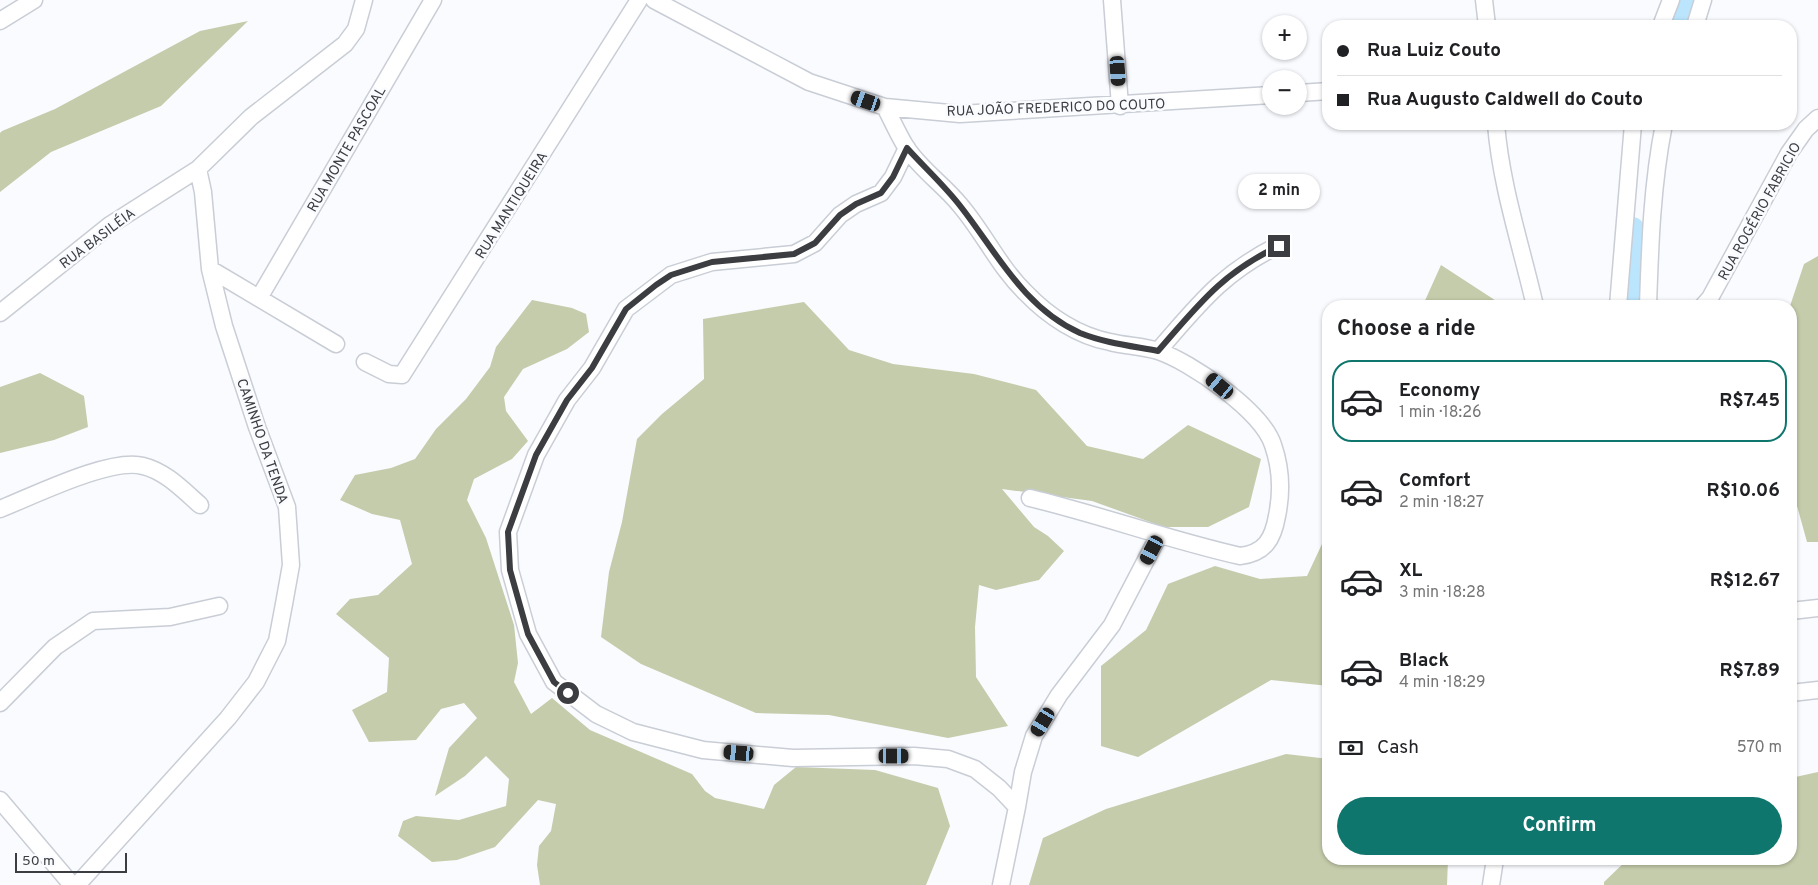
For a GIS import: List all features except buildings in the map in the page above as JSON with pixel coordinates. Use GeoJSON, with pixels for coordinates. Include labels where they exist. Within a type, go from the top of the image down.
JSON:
{"type":"FeatureCollection","features":[{"type":"Feature","properties":{"kind":"street"},"geometry":{"type":"LineString","coordinates":[[0,21],[34,0]]}},
{"type":"Feature","properties":{"kind":"street","name":"RUA BASILÉIA"},"geometry":{"type":"LineString","coordinates":[[0,313],[110,225],[198,169],[251,117],[345,44],[356,29],[364,0]]}},
{"type":"Feature","properties":{"kind":"street","name":"RUA MONTE PASCOAL"},"geometry":{"type":"LineString","coordinates":[[259,298],[433,0]]}},
{"type":"Feature","properties":{"kind":"street","name":"RUA MANTIQUEIRA"},"geometry":{"type":"LineString","coordinates":[[365,362],[389,374],[402,375],[640,0]]}},
{"type":"Feature","properties":{"kind":"street","name":"RUA JOÃO FREDERICO DO COUTO"},"geometry":{"type":"LineString","coordinates":[[654,0],[810,82],[885,107],[960,114],[1120,106],[1262,96]]}},
{"type":"Feature","properties":{"kind":"street"},"geometry":{"type":"LineString","coordinates":[[1112,0],[1120,106]]}},
{"type":"Feature","properties":{"kind":"street"},"geometry":{"type":"LineString","coordinates":[[1484,0],[1486,20]]}},
{"type":"Feature","properties":{"kind":"street"},"geometry":{"type":"LineString","coordinates":[[1664,20],[1671,0]]}},
{"type":"Feature","properties":{"kind":"street"},"geometry":{"type":"LineString","coordinates":[[1697,20],[1703,0]]}},
{"type":"Feature","properties":{"kind":"street"},"geometry":{"type":"LineString","coordinates":[[1307,92],[1322,91]]}},
{"type":"Feature","properties":{"kind":"street"},"geometry":{"type":"LineString","coordinates":[[885,107],[907,148],[961,206],[1002,266],[1025,293],[1054,318],[1080,332],[1108,342],[1158,351],[1205,374],[1250,412],[1273,443],[1280,475],[1280,500],[1276,524],[1267,544],[1254,554],[1240,556],[1160,535],[1094,513],[1030,498]]}},
{"type":"Feature","properties":{"kind":"street","name":"RUA ROGÉRIO FABRICIO"},"geometry":{"type":"LineString","coordinates":[[1708,300],[1789,152],[1806,129],[1818,118]]}},
{"type":"Feature","properties":{"kind":"street"},"geometry":{"type":"LineString","coordinates":[[1497,130],[1499,159],[1534,300]]}},
{"type":"Feature","properties":{"kind":"street"},"geometry":{"type":"LineString","coordinates":[[1618,300],[1633,130]]}},
{"type":"Feature","properties":{"kind":"street"},"geometry":{"type":"LineString","coordinates":[[1648,300],[1650,243],[1657,162],[1663,130]]}},
{"type":"Feature","properties":{"kind":"street"},"geometry":{"type":"LineString","coordinates":[[907,148],[893,177],[881,193],[856,204],[840,215],[815,243],[794,254],[712,262],[671,275],[626,309],[592,368],[567,400],[536,455],[508,532],[510,570],[528,634],[554,682],[596,714],[633,732],[703,750],[793,758],[914,756],[948,759],[975,769],[999,788],[1017,807]]}},
{"type":"Feature","properties":{"kind":"street","name":"CAMINHO DA TENDA"},"geometry":{"type":"LineString","coordinates":[[77,885],[228,718],[256,682],[277,641],[290,565],[287,507],[257,427],[224,326],[210,269],[203,192],[198,169]]}},
{"type":"Feature","properties":{"kind":"street"},"geometry":{"type":"LineString","coordinates":[[1158,351],[1208,294],[1228,275],[1254,258],[1279,246]]}},
{"type":"Feature","properties":{"kind":"street"},"geometry":{"type":"LineString","coordinates":[[210,269],[336,344]]}},
{"type":"Feature","properties":{"kind":"street"},"geometry":{"type":"LineString","coordinates":[[0,509],[100,468],[121,464],[143,466],[167,477],[200,505]]}},
{"type":"Feature","properties":{"kind":"street"},"geometry":{"type":"LineString","coordinates":[[1001,885],[1023,772],[1034,736],[1059,695],[1112,625],[1160,535]]}},
{"type":"Feature","properties":{"kind":"street"},"geometry":{"type":"LineString","coordinates":[[0,703],[55,647],[93,622],[170,617],[219,606]]}},
{"type":"Feature","properties":{"kind":"street"},"geometry":{"type":"LineString","coordinates":[[1797,610],[1818,608]]}},
{"type":"Feature","properties":{"kind":"street"},"geometry":{"type":"LineString","coordinates":[[1797,692],[1818,690]]}},
{"type":"Feature","properties":{"kind":"street"},"geometry":{"type":"LineString","coordinates":[[0,800],[72,885]]}},
{"type":"Feature","properties":{"kind":"street"},"geometry":{"type":"LineString","coordinates":[[1491,885],[1495,865]]}},
{"type":"Feature","properties":{"kind":"green space"},"geometry":{"type":"Polygon","coordinates":[[[248,21],[161,106],[51,152],[0,192],[0,133],[2,131],[55,109],[200,31],[248,21]]]}},
{"type":"Feature","properties":{"kind":"green space"},"geometry":{"type":"Polygon","coordinates":[[[1818,256],[1818,542],[1807,542],[1797,506],[1797,300],[1792,300],[1804,264],[1818,256]]]}},
{"type":"Feature","properties":{"kind":"green space"},"geometry":{"type":"Polygon","coordinates":[[[1441,265],[1495,300],[1425,300],[1441,265]]]}},
{"type":"Feature","properties":{"kind":"green space"},"geometry":{"type":"Polygon","coordinates":[[[532,300],[572,308],[586,314],[589,332],[567,349],[523,369],[504,397],[506,411],[528,441],[512,459],[474,479],[467,500],[486,538],[514,625],[518,663],[514,682],[531,714],[552,698],[590,730],[692,774],[705,791],[715,798],[764,809],[774,785],[796,767],[875,770],[938,788],[950,826],[926,885],[540,885],[537,865],[539,846],[551,831],[556,804],[538,800],[495,847],[457,860],[432,862],[398,836],[403,821],[416,816],[459,820],[506,806],[509,779],[486,756],[465,776],[435,796],[449,748],[477,718],[464,703],[441,709],[416,740],[369,742],[352,710],[387,692],[389,658],[336,614],[350,599],[378,595],[412,564],[400,520],[372,514],[340,500],[355,475],[391,468],[415,459],[436,429],[466,399],[490,367],[496,347],[532,300]]]}},
{"type":"Feature","properties":{"kind":"green space"},"geometry":{"type":"Polygon","coordinates":[[[804,302],[849,350],[893,364],[974,374],[1036,390],[1087,446],[1143,459],[1188,425],[1261,459],[1249,507],[1208,527],[1164,527],[1092,501],[1002,489],[1034,527],[1048,536],[1064,551],[1039,580],[996,590],[979,585],[975,627],[976,677],[1008,726],[948,738],[829,715],[756,713],[641,664],[601,637],[609,572],[622,522],[637,439],[662,414],[704,379],[703,319],[804,302]]]}},
{"type":"Feature","properties":{"kind":"green space"},"geometry":{"type":"Polygon","coordinates":[[[40,373],[84,396],[88,427],[54,440],[0,453],[0,387],[40,373]]]}},
{"type":"Feature","properties":{"kind":"green space"},"geometry":{"type":"Polygon","coordinates":[[[1322,544],[1322,685],[1271,680],[1138,757],[1101,746],[1101,666],[1146,630],[1168,584],[1215,566],[1260,579],[1307,576],[1322,544]]]}},
{"type":"Feature","properties":{"kind":"green space"},"geometry":{"type":"Polygon","coordinates":[[[1286,754],[1322,758],[1322,865],[1448,865],[1447,885],[1029,885],[1043,838],[1106,809],[1286,754]]]}},
{"type":"Feature","properties":{"kind":"green space"},"geometry":{"type":"Polygon","coordinates":[[[1818,772],[1818,885],[1604,885],[1604,882],[1622,865],[1797,865],[1797,777],[1818,772]]]}},
{"type":"Feature","properties":{"kind":"waterway"},"geometry":{"type":"LineString","coordinates":[[1674,20],[1680,0]]}},
{"type":"Feature","properties":{"kind":"waterway"},"geometry":{"type":"LineString","coordinates":[[1626,300],[1632,230]]}},
{"type":"Feature","properties":{"kind":"route"},"geometry":{"type":"LineString","coordinates":[[568,693],[554,682],[528,634],[510,570],[508,532],[536,455],[567,400],[592,368],[626,309],[671,275],[712,262],[794,254],[815,243],[840,215],[856,204],[881,193],[893,177],[907,148],[961,206],[1002,266],[1025,293],[1054,318],[1080,332],[1108,342],[1158,351],[1208,294],[1228,275],[1254,258],[1279,246]]}}]}
